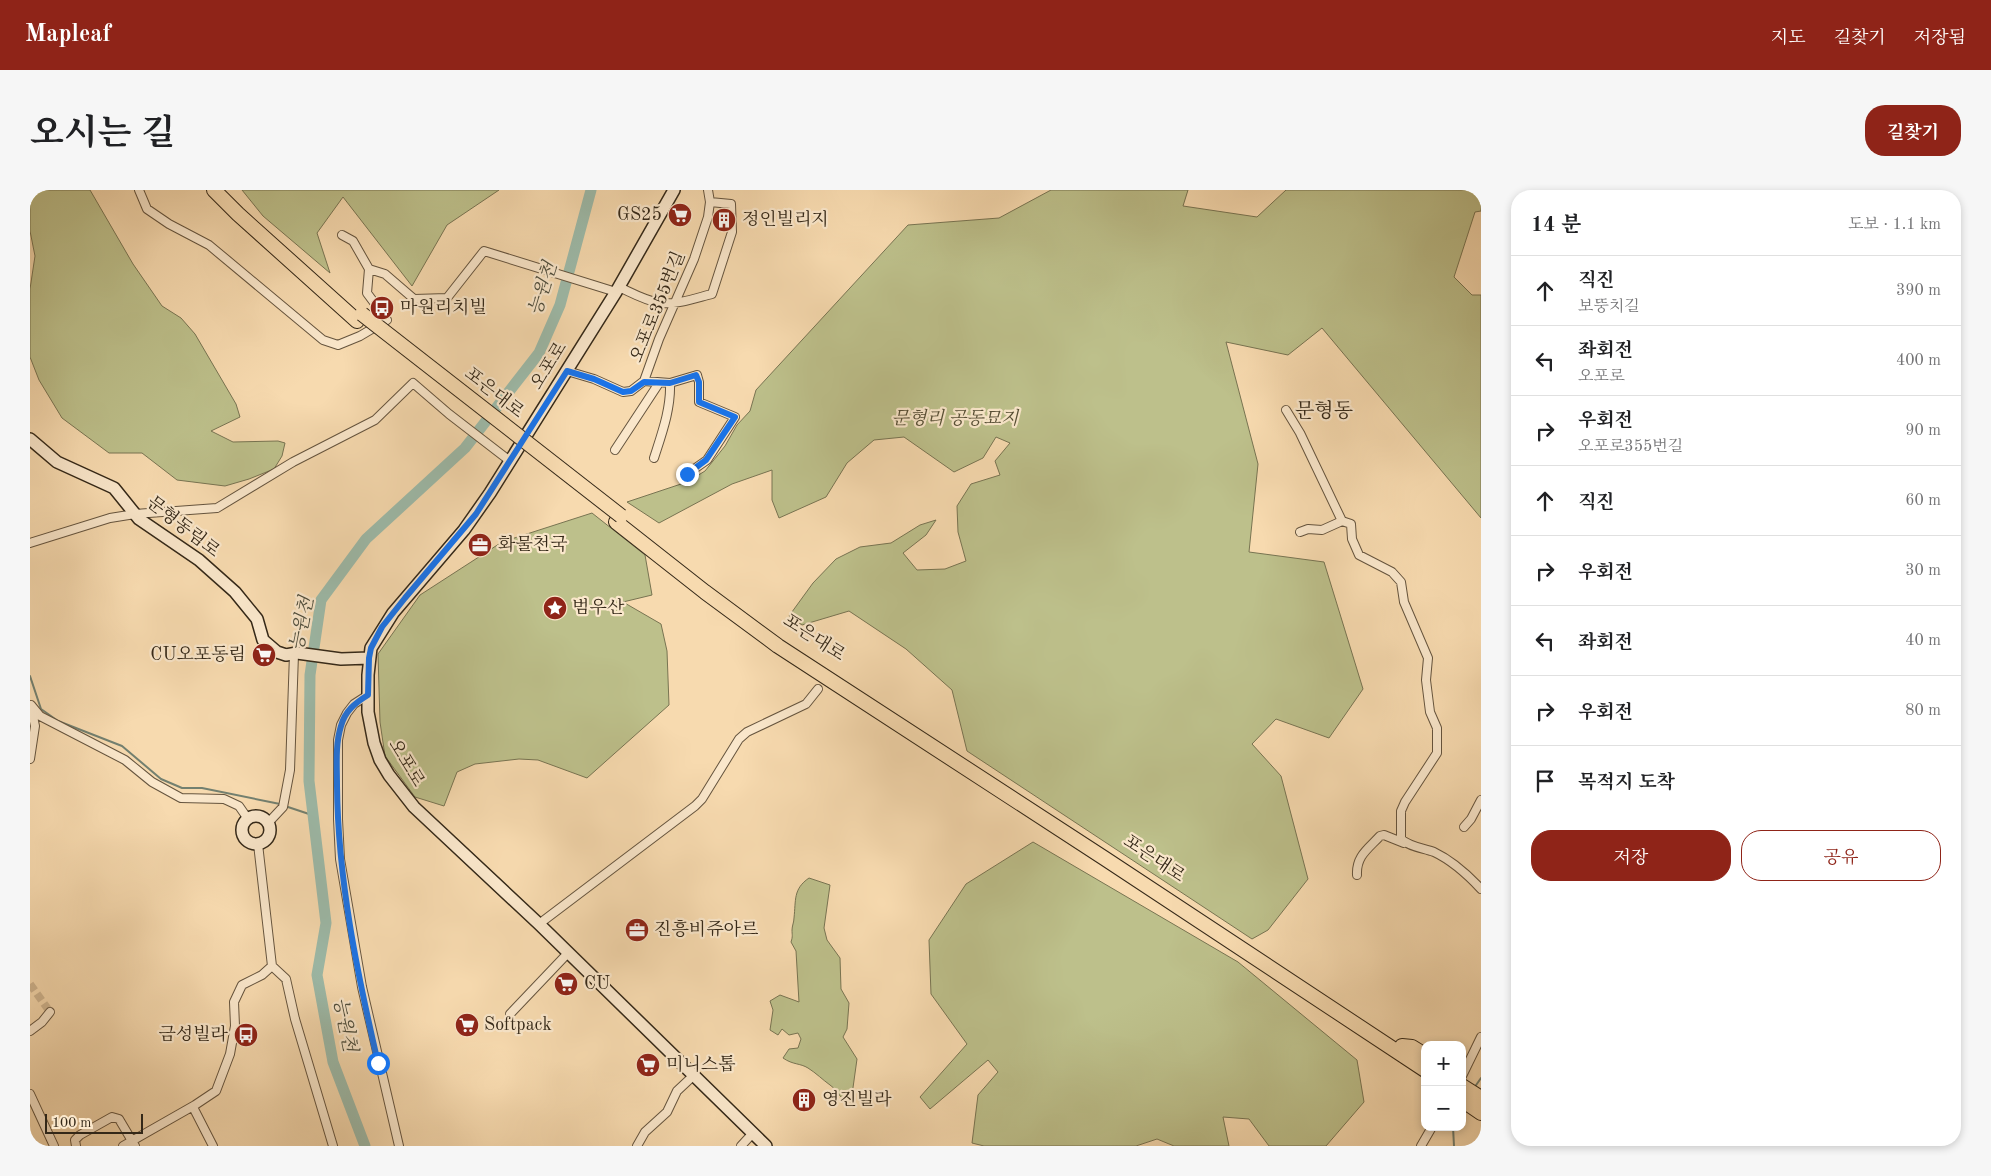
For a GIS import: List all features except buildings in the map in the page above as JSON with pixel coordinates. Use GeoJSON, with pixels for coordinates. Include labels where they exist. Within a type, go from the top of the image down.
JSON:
{"type":"FeatureCollection","features":[{"type":"Feature","properties":{"kind":"highway"},"geometry":{"type":"LineString","coordinates":[[202,190],[359,317]]}},
{"type":"Feature","properties":{"kind":"highway"},"geometry":{"type":"LineString","coordinates":[[223,191],[290,262]]}},
{"type":"Feature","properties":{"kind":"highway"},"geometry":{"type":"LineString","coordinates":[[223,191],[359,317]]}},
{"type":"Feature","properties":{"kind":"highway","name":"포은대로"},"geometry":{"type":"LineString","coordinates":[[359,317],[619,519],[705,592],[778,646],[1400,1049],[1421,1059]]}},
{"type":"Feature","properties":{"kind":"highway"},"geometry":{"type":"LineString","coordinates":[[1400,1049],[1412,1047],[1421,1053]]}},
{"type":"Feature","properties":{"kind":"highway"},"geometry":{"type":"LineString","coordinates":[[1400,1049],[1421,1067]]}},
{"type":"Feature","properties":{"kind":"highway"},"geometry":{"type":"LineString","coordinates":[[1400,1049],[1402,1061],[1421,1073]]}},
{"type":"Feature","properties":{"kind":"highway"},"geometry":{"type":"LineString","coordinates":[[1466,1080],[1481,1091]]}},
{"type":"Feature","properties":{"kind":"highway"},"geometry":{"type":"LineString","coordinates":[[1466,1089],[1481,1098]]}},
{"type":"Feature","properties":{"kind":"highway"},"geometry":{"type":"LineString","coordinates":[[1466,1097],[1481,1106]]}},
{"type":"Feature","properties":{"kind":"highway"},"geometry":{"type":"LineString","coordinates":[[1466,1103],[1481,1113]]}},
{"type":"Feature","properties":{"kind":"street"},"geometry":{"type":"LineString","coordinates":[[140,190],[147,209],[169,224],[209,245],[323,340],[338,345],[360,336],[387,320],[367,293],[369,270],[353,241],[342,235]]}},
{"type":"Feature","properties":{"kind":"street","name":"오포로"},"geometry":{"type":"LineString","coordinates":[[674,190],[617,290],[567,371],[464,530],[382,627],[371,648],[369,658],[368,695],[370,728],[380,760],[401,792],[766,1146]]}},
{"type":"Feature","properties":{"kind":"street","name":"오포로355번길"},"geometry":{"type":"LineString","coordinates":[[567,371],[594,379],[623,392],[631,391],[644,382],[694,259],[708,217],[710,202],[708,190]]}},
{"type":"Feature","properties":{"kind":"street"},"geometry":{"type":"LineString","coordinates":[[369,270],[385,274],[414,299],[447,298],[484,251],[644,299],[660,303],[675,303],[712,294],[732,232],[731,204],[710,202]]}},
{"type":"Feature","properties":{"kind":"street"},"geometry":{"type":"LineString","coordinates":[[644,382],[670,383],[696,375],[699,382],[699,402],[735,417],[706,460],[687,474]]}},
{"type":"Feature","properties":{"kind":"street"},"geometry":{"type":"LineString","coordinates":[[30,543],[110,518],[135,514],[217,508],[293,462],[375,420],[413,383],[449,414],[510,461]]}},
{"type":"Feature","properties":{"kind":"street"},"geometry":{"type":"LineString","coordinates":[[615,450],[659,383]]}},
{"type":"Feature","properties":{"kind":"street"},"geometry":{"type":"LineString","coordinates":[[654,458],[665,423],[670,396],[670,383]]}},
{"type":"Feature","properties":{"kind":"street"},"geometry":{"type":"LineString","coordinates":[[1286,410],[1300,433],[1342,521]]}},
{"type":"Feature","properties":{"kind":"street","name":"문형동림로"},"geometry":{"type":"LineString","coordinates":[[30,439],[57,462],[114,488],[139,519],[199,560],[234,592],[257,619],[263,640],[277,652],[286,655],[296,654],[341,659],[369,658]]}},
{"type":"Feature","properties":{"kind":"street"},"geometry":{"type":"LineString","coordinates":[[1300,532],[1308,529],[1322,530],[1342,521],[1351,524],[1352,539],[1360,555],[1398,577],[1401,582],[1404,602],[1427,652],[1426,680],[1430,712],[1437,728],[1437,753],[1405,802],[1400,832],[1401,839],[1406,843]]}},
{"type":"Feature","properties":{"kind":"street"},"geometry":{"type":"LineString","coordinates":[[268,822],[283,807],[290,770],[296,654]]}},
{"type":"Feature","properties":{"kind":"street"},"geometry":{"type":"LineString","coordinates":[[539,924],[695,806],[702,799],[739,739],[747,732],[806,704],[818,688]]}},
{"type":"Feature","properties":{"kind":"street"},"geometry":{"type":"LineString","coordinates":[[368,695],[354,704],[347,713],[341,725],[338,740],[340,859],[362,987],[399,1146]]}},
{"type":"Feature","properties":{"kind":"street"},"geometry":{"type":"LineString","coordinates":[[30,704],[35,726],[30,759]]}},
{"type":"Feature","properties":{"kind":"street"},"geometry":{"type":"LineString","coordinates":[[30,704],[40,716],[125,760],[159,786],[181,798],[224,799],[239,806],[248,819]]}},
{"type":"Feature","properties":{"kind":"street"},"geometry":{"type":"LineString","coordinates":[[1464,827],[1471,819],[1481,800]]}},
{"type":"Feature","properties":{"kind":"street"},"geometry":{"type":"LineString","coordinates":[[256,816],[268,822],[270,827],[269,836],[266,840],[258,844],[249,842],[244,835],[243,826],[248,819],[256,816]]}},
{"type":"Feature","properties":{"kind":"street"},"geometry":{"type":"LineString","coordinates":[[1357,875],[1356,865],[1359,860],[1380,836],[1384,836],[1433,852],[1454,863],[1481,889]]}},
{"type":"Feature","properties":{"kind":"street"},"geometry":{"type":"LineString","coordinates":[[258,844],[272,966],[286,979],[297,1027],[333,1146]]}},
{"type":"Feature","properties":{"kind":"street"},"geometry":{"type":"LineString","coordinates":[[510,1014],[568,953]]}},
{"type":"Feature","properties":{"kind":"street"},"geometry":{"type":"LineString","coordinates":[[123,1146],[134,1143],[216,1091],[230,1054],[235,1026],[234,1002],[242,985],[262,975],[272,966]]}},
{"type":"Feature","properties":{"kind":"street"},"geometry":{"type":"LineString","coordinates":[[30,1031],[42,1022],[50,1012]]}},
{"type":"Feature","properties":{"kind":"street"},"geometry":{"type":"LineString","coordinates":[[1466,1069],[1481,1037]]}},
{"type":"Feature","properties":{"kind":"street"},"geometry":{"type":"LineString","coordinates":[[637,1146],[644,1132],[667,1112],[677,1091],[693,1076]]}},
{"type":"Feature","properties":{"kind":"street"},"geometry":{"type":"LineString","coordinates":[[30,1094],[54,1146]]}},
{"type":"Feature","properties":{"kind":"street"},"geometry":{"type":"LineString","coordinates":[[193,1107],[213,1146]]}},
{"type":"Feature","properties":{"kind":"street"},"geometry":{"type":"LineString","coordinates":[[76,1146],[75,1140],[80,1135],[112,1117],[119,1119],[134,1143]]}},
{"type":"Feature","properties":{"kind":"street"},"geometry":{"type":"LineString","coordinates":[[1421,1146],[1430,1131]]}},
{"type":"Feature","properties":{"kind":"street"},"geometry":{"type":"LineString","coordinates":[[741,1146],[753,1133]]}},
{"type":"Feature","properties":{"kind":"green space"},"geometry":{"type":"Polygon","coordinates":[[[30,190],[90,190],[133,264],[162,306],[181,318],[195,334],[236,404],[240,417],[211,431],[233,442],[278,441],[285,443],[282,456],[274,469],[225,486],[177,480],[142,453],[109,453],[62,418],[39,380],[30,357],[30,289],[35,256],[30,231],[30,190]]]}},
{"type":"Feature","properties":{"kind":"green space"},"geometry":{"type":"Polygon","coordinates":[[[242,190],[499,190],[447,225],[412,286],[343,197],[317,233],[330,273],[263,216],[242,190]]]}},
{"type":"Feature","properties":{"kind":"green space","name":"문형리 공동묘지"},"geometry":{"type":"Polygon","coordinates":[[[1051,190],[1188,190],[1183,206],[1257,217],[1286,190],[1481,190],[1481,211],[1475,212],[1454,277],[1472,295],[1481,295],[1481,518],[1322,328],[1288,355],[1226,342],[1258,464],[1249,552],[1324,562],[1363,689],[1329,738],[1276,719],[1252,744],[1281,776],[1308,879],[1268,930],[1252,939],[967,751],[952,690],[906,649],[849,611],[802,625],[789,616],[813,583],[836,559],[860,547],[891,543],[920,525],[936,520],[926,535],[903,553],[917,570],[945,569],[966,561],[958,532],[957,506],[971,484],[1000,475],[995,461],[1010,443],[996,437],[983,458],[954,472],[904,437],[874,440],[847,463],[826,497],[779,518],[772,500],[772,470],[732,484],[659,523],[627,502],[687,482],[705,471],[725,446],[737,425],[750,411],[756,390],[908,225],[999,218],[1051,190]]]}},
{"type":"Feature","properties":{"kind":"green space"},"geometry":{"type":"Polygon","coordinates":[[[592,513],[645,555],[652,595],[623,602],[661,624],[667,651],[669,705],[587,778],[538,760],[519,759],[475,764],[457,772],[444,806],[415,797],[385,756],[380,722],[378,654],[420,595],[502,542],[592,513]]]}},
{"type":"Feature","properties":{"kind":"green space"},"geometry":{"type":"Polygon","coordinates":[[[1033,842],[1238,962],[1357,1060],[1364,1102],[1326,1146],[1269,1146],[1249,1119],[1223,1117],[1229,1146],[1174,1146],[1157,1139],[1136,1146],[984,1146],[972,1143],[978,1095],[998,1072],[988,1060],[930,1109],[920,1097],[967,1044],[931,994],[929,940],[966,884],[1033,842]]]}},
{"type":"Feature","properties":{"kind":"green space"},"geometry":{"type":"Polygon","coordinates":[[[809,878],[830,885],[824,928],[827,940],[840,958],[841,989],[849,1003],[847,1029],[843,1037],[857,1059],[851,1102],[841,1097],[808,1068],[783,1058],[789,1049],[798,1048],[801,1039],[798,1033],[789,1035],[782,1029],[778,1035],[770,1030],[773,1010],[770,1001],[780,995],[799,1002],[796,951],[791,942],[792,928],[795,900],[798,891],[800,886],[809,878]]]}},
{"type":"Feature","properties":{"kind":"waterway","name":"능원천"},"geometry":{"type":"LineString","coordinates":[[365,1146],[333,1062],[317,975],[326,923],[309,781],[310,675],[321,600],[366,539],[465,448],[539,353],[560,305],[591,190]]}},
{"type":"Feature","properties":{"kind":"waterway"},"geometry":{"type":"LineString","coordinates":[[30,676],[41,709],[58,721],[122,746],[161,779],[182,788],[202,788],[280,804]]}},
{"type":"Feature","properties":{"kind":"waterway"},"geometry":{"type":"LineString","coordinates":[[285,806],[312,815]]}},
{"type":"Feature","properties":{"kind":"waterway"},"geometry":{"type":"LineString","coordinates":[[1474,1088],[1481,1078]]}},
{"type":"Feature","properties":{"kind":"waterway"},"geometry":{"type":"LineString","coordinates":[[1453,1131],[1454,1146]]}},
{"type":"Feature","properties":{"kind":"tunnel"},"geometry":{"type":"LineString","coordinates":[[30,984],[50,1012]]}},
{"type":"Feature","properties":{"kind":"place","name":"GS25"},"geometry":{"type":"Point","coordinates":[680,215]}},
{"type":"Feature","properties":{"kind":"place","name":"정인빌리지"},"geometry":{"type":"Point","coordinates":[724,220]}},
{"type":"Feature","properties":{"kind":"place","name":"마원리치빌"},"geometry":{"type":"Point","coordinates":[382,308]}},
{"type":"Feature","properties":{"kind":"place","name":"화물천국"},"geometry":{"type":"Point","coordinates":[480,545]}},
{"type":"Feature","properties":{"kind":"place","name":"범우산"},"geometry":{"type":"Point","coordinates":[555,608]}},
{"type":"Feature","properties":{"kind":"place","name":"CU오포동림"},"geometry":{"type":"Point","coordinates":[264,655]}},
{"type":"Feature","properties":{"kind":"place","name":"진흥비쥬아르"},"geometry":{"type":"Point","coordinates":[637,930]}},
{"type":"Feature","properties":{"kind":"place","name":"CU"},"geometry":{"type":"Point","coordinates":[566,984]}},
{"type":"Feature","properties":{"kind":"place","name":"Softpack"},"geometry":{"type":"Point","coordinates":[467,1025]}},
{"type":"Feature","properties":{"kind":"place","name":"금성빌라"},"geometry":{"type":"Point","coordinates":[246,1035]}},
{"type":"Feature","properties":{"kind":"place","name":"미니스톱"},"geometry":{"type":"Point","coordinates":[648,1065]}},
{"type":"Feature","properties":{"kind":"place","name":"영진빌라"},"geometry":{"type":"Point","coordinates":[804,1100]}},
{"type":"Feature","properties":{"kind":"district","name":"문형동"},"geometry":{"type":"Point","coordinates":[1324,412]}},
{"type":"Feature","properties":{"kind":"route"},"geometry":{"type":"LineString","coordinates":[[378,1063],[362,987],[340,859],[337,756],[341,725],[347,713],[354,704],[368,695],[369,658],[376,638],[382,627],[405,598],[476,514],[567,371],[594,379],[623,392],[631,391],[644,382],[670,383],[682,381],[696,375],[699,382],[699,402],[735,417],[714,451],[698,468],[687,474]]}}]}
